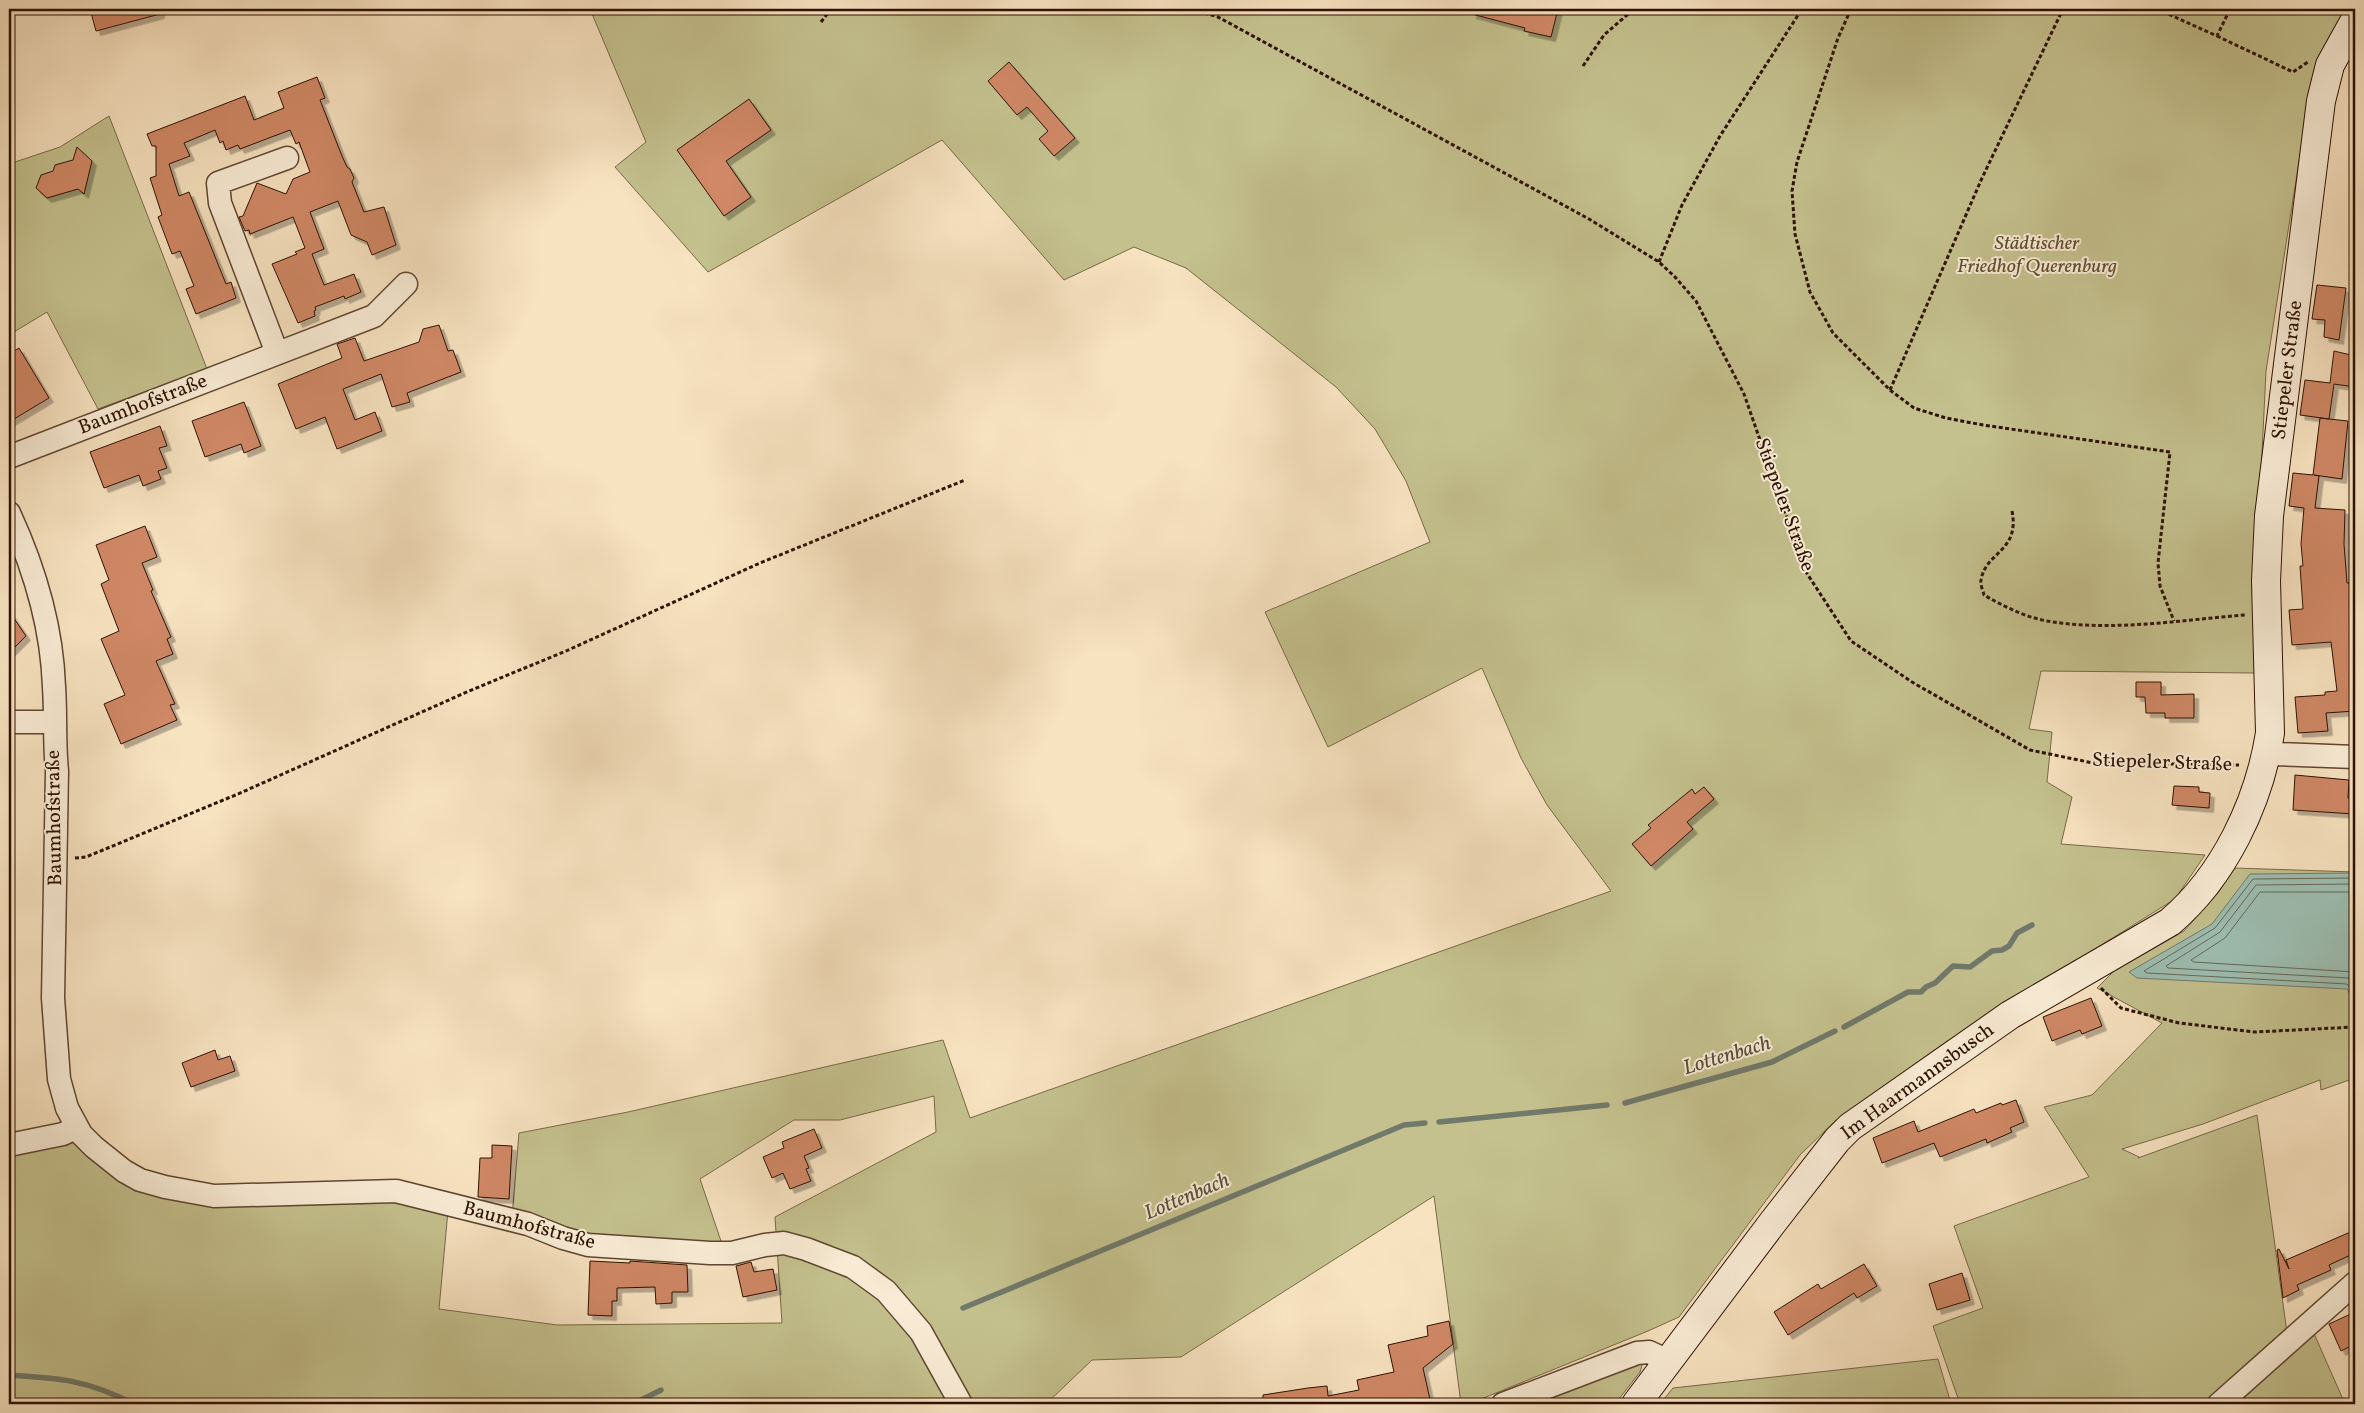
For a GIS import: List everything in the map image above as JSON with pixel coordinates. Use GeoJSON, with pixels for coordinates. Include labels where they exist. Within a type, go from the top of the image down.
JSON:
{"type":"FeatureCollection","features":[{"type":"Feature","properties":{"kind":"street","name":"Stiepeler Straße"},"geometry":{"type":"LineString","coordinates":[[2266,756],[2270,733],[2267,613],[2269,516],[2324,82],[2330,65],[2355,20]]}},
{"type":"Feature","properties":{"kind":"street"},"geometry":{"type":"LineString","coordinates":[[277,353],[220,203],[218,183],[287,158]]}},
{"type":"Feature","properties":{"kind":"street","name":"Baumhofstraße"},"geometry":{"type":"LineString","coordinates":[[9,457],[374,316],[406,284]]}},
{"type":"Feature","properties":{"kind":"street","name":"Baumhofstraße"},"geometry":{"type":"LineString","coordinates":[[9,513],[34,579],[49,640],[54,685],[58,772],[54,1036],[59,1079],[67,1108],[77,1127],[94,1147],[110,1161],[140,1180],[165,1187],[214,1196],[396,1192],[528,1224],[563,1238],[588,1245],[710,1254],[732,1253],[765,1245],[784,1244],[806,1249],[852,1267],[886,1291],[921,1332],[961,1404]]}},
{"type":"Feature","properties":{"kind":"street"},"geometry":{"type":"LineString","coordinates":[[9,722],[55,722]]}},
{"type":"Feature","properties":{"kind":"street"},"geometry":{"type":"LineString","coordinates":[[2266,756],[2276,754],[2355,757]]}},
{"type":"Feature","properties":{"kind":"street","name":"Im Haarmannsbusch"},"geometry":{"type":"LineString","coordinates":[[1636,1404],[1773,1222],[1837,1140],[1850,1127],[2010,1015],[2170,922],[2192,901],[2219,867],[2232,842],[2244,817],[2266,756]]}},
{"type":"Feature","properties":{"kind":"street"},"geometry":{"type":"LineString","coordinates":[[9,1145],[63,1134],[77,1127]]}},
{"type":"Feature","properties":{"kind":"street"},"geometry":{"type":"LineString","coordinates":[[2219,1404],[2355,1283]]}},
{"type":"Feature","properties":{"kind":"street"},"geometry":{"type":"LineString","coordinates":[[1504,1404],[1637,1353],[1649,1352],[1668,1361]]}},
{"type":"Feature","properties":{"kind":"path"},"geometry":{"type":"LineString","coordinates":[[821,22],[830,9]]}},
{"type":"Feature","properties":{"kind":"path","name":"Stiepeler Straße"},"geometry":{"type":"LineString","coordinates":[[1192,9],[1218,18],[1589,219],[1659,262],[1675,277],[1696,301],[1744,394],[1806,572],[1851,641],[1912,682],[2030,750],[2093,763],[2251,765],[2266,756]]}},
{"type":"Feature","properties":{"kind":"path"},"geometry":{"type":"LineString","coordinates":[[1583,66],[1604,34],[1634,9]]}},
{"type":"Feature","properties":{"kind":"path"},"geometry":{"type":"LineString","coordinates":[[1659,262],[1682,205],[1720,136],[1802,9]]}},
{"type":"Feature","properties":{"kind":"path"},"geometry":{"type":"LineString","coordinates":[[1851,9],[1838,38],[1797,162],[1792,191],[1794,234],[1810,292],[1833,333],[1890,390],[1914,408],[1946,418],[1982,425],[2170,452],[2158,563],[2160,586],[2174,620]]}},
{"type":"Feature","properties":{"kind":"path"},"geometry":{"type":"LineString","coordinates":[[1890,390],[1982,178],[2063,9]]}},
{"type":"Feature","properties":{"kind":"path"},"geometry":{"type":"LineString","coordinates":[[2157,9],[2164,10],[2293,72],[2316,56]]}},
{"type":"Feature","properties":{"kind":"path"},"geometry":{"type":"LineString","coordinates":[[2217,36],[2230,9]]}},
{"type":"Feature","properties":{"kind":"path"},"geometry":{"type":"LineString","coordinates":[[56,861],[86,856],[238,794],[470,690],[566,651],[760,563],[965,480]]}},
{"type":"Feature","properties":{"kind":"path"},"geometry":{"type":"LineString","coordinates":[[2012,511],[2015,525],[2008,545],[1985,568],[1981,581],[1984,595],[2004,606],[2046,620],[2100,626],[2267,613]]}},
{"type":"Feature","properties":{"kind":"path"},"geometry":{"type":"LineString","coordinates":[[2084,971],[2121,1008],[2179,1023],[2256,1032],[2355,1027]]}},
{"type":"Feature","properties":{"kind":"green space","name":"Städtischer Friedhof Querenburg"},"geometry":{"type":"Polygon","coordinates":[[[590,9],[2352,9],[2306,117],[2266,371],[2259,515],[2255,673],[2041,671],[2029,729],[2052,732],[2047,782],[2072,797],[2061,844],[2205,855],[2175,899],[1946,1042],[1835,1121],[1800,1155],[1679,1317],[1469,1404],[1461,1404],[1434,1196],[1181,1357],[1092,1360],[1046,1404],[9,1404],[9,1157],[70,1140],[135,1186],[387,1196],[448,1211],[439,1309],[557,1325],[782,1323],[775,1217],[936,1132],[934,1096],[840,1120],[794,1120],[700,1179],[723,1247],[626,1243],[512,1217],[519,1133],[628,1112],[943,1040],[970,1118],[1611,891],[1547,805],[1521,758],[1482,668],[1328,747],[1265,612],[1430,542],[1406,481],[1375,429],[1336,387],[1186,268],[1134,247],[1064,280],[942,140],[708,272],[615,167],[646,142],[590,9]]]}},
{"type":"Feature","properties":{"kind":"green space"},"geometry":{"type":"Polygon","coordinates":[[[109,116],[207,369],[98,409],[47,312],[9,335],[9,210],[11,209],[9,204],[9,164],[60,147],[109,116]]]}},
{"type":"Feature","properties":{"kind":"green space"},"geometry":{"type":"Polygon","coordinates":[[[2235,868],[2355,872],[2355,1078],[2321,1090],[2320,1080],[2203,1124],[2122,1149],[2138,1158],[2257,1115],[2288,1340],[2218,1404],[1960,1404],[1933,1326],[1983,1308],[1954,1226],[2089,1177],[2044,1107],[2092,1095],[2162,1023],[2097,988],[2115,970],[2184,931],[2218,893],[2235,868]]]}},
{"type":"Feature","properties":{"kind":"green space"},"geometry":{"type":"Polygon","coordinates":[[[2312,1329],[2345,1404],[2227,1404],[2312,1329]]]}},
{"type":"Feature","properties":{"kind":"green space"},"geometry":{"type":"Polygon","coordinates":[[[1938,1359],[1951,1404],[1660,1404],[1673,1388],[1938,1359]]]}},
{"type":"Feature","properties":{"kind":"green space"},"geometry":{"type":"Polygon","coordinates":[[[1643,1362],[1640,1372],[1615,1404],[1518,1404],[1643,1362]]]}},
{"type":"Feature","properties":{"kind":"water"},"geometry":{"type":"Polygon","coordinates":[[[2355,873],[2355,1004],[2347,989],[2137,978],[2129,972],[2212,924],[2250,874],[2355,873]]]}},
{"type":"Feature","properties":{"kind":"building"},"geometry":{"type":"Polygon","coordinates":[[[90,9],[160,9],[160,14],[96,31],[90,9]]]}},
{"type":"Feature","properties":{"kind":"building"},"geometry":{"type":"Polygon","coordinates":[[[1472,9],[1558,9],[1551,37],[1524,31],[1525,28],[1472,14],[1472,9]]]}},
{"type":"Feature","properties":{"kind":"building"},"geometry":{"type":"Polygon","coordinates":[[[1009,62],[1075,138],[1054,156],[1039,139],[1048,131],[1027,107],[1017,115],[988,81],[1009,62]]]}},
{"type":"Feature","properties":{"kind":"building"},"geometry":{"type":"Polygon","coordinates":[[[317,77],[325,98],[320,100],[342,156],[354,178],[352,182],[364,212],[384,207],[396,245],[372,255],[367,242],[351,235],[338,201],[310,212],[324,249],[312,254],[324,285],[354,274],[361,292],[345,299],[344,296],[315,307],[315,316],[298,323],[272,264],[297,254],[295,252],[305,248],[293,217],[250,234],[249,230],[245,231],[239,217],[243,216],[257,183],[286,194],[293,179],[310,172],[299,142],[296,144],[290,130],[240,149],[238,145],[226,150],[223,141],[220,143],[215,130],[184,143],[190,156],[169,164],[179,196],[189,192],[226,284],[231,282],[236,298],[196,314],[186,289],[194,286],[180,251],[172,254],[158,217],[162,215],[150,178],[156,176],[156,146],[152,146],[147,134],[245,96],[254,120],[284,108],[278,92],[317,77]]]}},
{"type":"Feature","properties":{"kind":"building"},"geometry":{"type":"Polygon","coordinates":[[[749,99],[771,130],[726,161],[751,197],[724,216],[677,150],[749,99]]]}},
{"type":"Feature","properties":{"kind":"building"},"geometry":{"type":"Polygon","coordinates":[[[77,147],[92,161],[84,194],[78,189],[47,198],[36,188],[41,175],[53,171],[55,165],[73,160],[77,147]]]}},
{"type":"Feature","properties":{"kind":"building"},"geometry":{"type":"Polygon","coordinates":[[[2317,285],[2346,288],[2339,340],[2324,337],[2325,320],[2312,319],[2317,285]]]}},
{"type":"Feature","properties":{"kind":"building"},"geometry":{"type":"Polygon","coordinates":[[[439,325],[448,351],[453,350],[461,372],[407,393],[410,402],[392,407],[381,374],[343,389],[355,420],[375,412],[382,431],[337,449],[325,417],[296,429],[278,384],[342,358],[337,344],[355,338],[364,361],[419,342],[423,329],[439,325]]]}},
{"type":"Feature","properties":{"kind":"building"},"geometry":{"type":"Polygon","coordinates":[[[19,348],[49,398],[9,422],[9,354],[19,348]]]}},
{"type":"Feature","properties":{"kind":"building"},"geometry":{"type":"Polygon","coordinates":[[[2334,351],[2355,356],[2355,387],[2334,384],[2329,419],[2300,415],[2305,380],[2330,383],[2334,351]]]}},
{"type":"Feature","properties":{"kind":"building"},"geometry":{"type":"Polygon","coordinates":[[[244,402],[261,446],[244,453],[241,444],[205,457],[192,421],[244,402]]]}},
{"type":"Feature","properties":{"kind":"building"},"geometry":{"type":"Polygon","coordinates":[[[2320,418],[2348,421],[2342,479],[2314,475],[2319,476],[2315,508],[2345,510],[2344,544],[2347,583],[2350,583],[2350,590],[2355,597],[2355,711],[2326,713],[2328,731],[2298,733],[2295,697],[2325,695],[2325,692],[2337,691],[2331,642],[2292,645],[2289,610],[2303,609],[2300,566],[2303,566],[2301,544],[2304,508],[2289,506],[2293,473],[2313,475],[2320,418]]]}},
{"type":"Feature","properties":{"kind":"building"},"geometry":{"type":"Polygon","coordinates":[[[160,426],[167,446],[159,448],[167,468],[158,471],[161,479],[143,486],[139,475],[104,488],[90,452],[160,426]]]}},
{"type":"Feature","properties":{"kind":"building"},"geometry":{"type":"Polygon","coordinates":[[[145,526],[157,557],[142,563],[153,590],[151,591],[171,637],[167,639],[173,654],[156,661],[175,704],[170,705],[177,720],[121,744],[104,704],[125,695],[101,639],[119,631],[101,584],[109,580],[96,545],[145,526]]]}},
{"type":"Feature","properties":{"kind":"building"},"geometry":{"type":"Polygon","coordinates":[[[9,611],[26,636],[9,653],[9,611]]]}},
{"type":"Feature","properties":{"kind":"building"},"geometry":{"type":"Polygon","coordinates":[[[2136,682],[2161,682],[2161,695],[2194,694],[2194,718],[2165,718],[2165,713],[2146,713],[2145,697],[2136,697],[2136,682]]]}},
{"type":"Feature","properties":{"kind":"building"},"geometry":{"type":"Polygon","coordinates":[[[2295,775],[2349,780],[2348,798],[2355,798],[2354,814],[2293,810],[2295,775]]]}},
{"type":"Feature","properties":{"kind":"building"},"geometry":{"type":"Polygon","coordinates":[[[2174,786],[2199,787],[2199,792],[2210,793],[2209,808],[2172,805],[2174,786]]]}},
{"type":"Feature","properties":{"kind":"building"},"geometry":{"type":"Polygon","coordinates":[[[1704,787],[1714,799],[1687,822],[1693,829],[1651,866],[1632,844],[1651,828],[1648,825],[1692,789],[1695,794],[1704,787]]]}},
{"type":"Feature","properties":{"kind":"building"},"geometry":{"type":"Polygon","coordinates":[[[2091,998],[2102,1026],[2082,1034],[2080,1030],[2052,1041],[2043,1017],[2091,998]]]}},
{"type":"Feature","properties":{"kind":"building"},"geometry":{"type":"Polygon","coordinates":[[[215,1050],[218,1060],[230,1056],[235,1071],[191,1087],[182,1063],[215,1050]]]}},
{"type":"Feature","properties":{"kind":"building"},"geometry":{"type":"Polygon","coordinates":[[[2016,1100],[2024,1122],[2010,1128],[2012,1132],[1987,1143],[1986,1139],[1940,1157],[1934,1143],[1882,1163],[1873,1138],[1914,1121],[1918,1132],[1974,1109],[1976,1113],[2001,1103],[2002,1105],[2016,1100]]]}},
{"type":"Feature","properties":{"kind":"building"},"geometry":{"type":"Polygon","coordinates":[[[814,1129],[822,1148],[804,1156],[809,1168],[806,1169],[811,1181],[790,1189],[783,1173],[772,1178],[763,1157],[784,1148],[782,1142],[814,1129]]]}},
{"type":"Feature","properties":{"kind":"building"},"geometry":{"type":"Polygon","coordinates":[[[492,1145],[512,1146],[509,1199],[478,1197],[480,1158],[492,1158],[492,1145]]]}},
{"type":"Feature","properties":{"kind":"building"},"geometry":{"type":"Polygon","coordinates":[[[2355,1230],[2355,1253],[2329,1265],[2331,1270],[2297,1285],[2299,1290],[2283,1298],[2277,1250],[2279,1249],[2289,1269],[2286,1260],[2355,1230]]]}},
{"type":"Feature","properties":{"kind":"building"},"geometry":{"type":"Polygon","coordinates":[[[590,1261],[630,1263],[630,1261],[687,1265],[688,1292],[672,1292],[672,1303],[656,1304],[655,1287],[617,1288],[617,1301],[612,1301],[612,1316],[588,1315],[590,1261]]]}},
{"type":"Feature","properties":{"kind":"building"},"geometry":{"type":"Polygon","coordinates":[[[751,1262],[754,1272],[773,1269],[777,1290],[743,1297],[736,1266],[751,1262]]]}},
{"type":"Feature","properties":{"kind":"building"},"geometry":{"type":"Polygon","coordinates":[[[1864,1264],[1877,1286],[1857,1298],[1854,1293],[1788,1335],[1774,1312],[1818,1284],[1821,1289],[1864,1264]]]}},
{"type":"Feature","properties":{"kind":"building"},"geometry":{"type":"Polygon","coordinates":[[[1962,1273],[1970,1300],[1937,1310],[1929,1284],[1962,1273]]]}},
{"type":"Feature","properties":{"kind":"building"},"geometry":{"type":"Polygon","coordinates":[[[2355,1312],[2355,1344],[2341,1351],[2329,1324],[2355,1312]]]}},
{"type":"Feature","properties":{"kind":"building"},"geometry":{"type":"Polygon","coordinates":[[[1449,1321],[1453,1344],[1423,1368],[1431,1404],[1395,1404],[1394,1399],[1375,1404],[1263,1404],[1263,1395],[1308,1388],[1327,1386],[1328,1396],[1359,1390],[1357,1380],[1394,1372],[1388,1345],[1428,1336],[1427,1326],[1449,1321]]]}},
{"type":"Feature","properties":{"kind":"waterway","name":"Lottenbach"},"geometry":{"type":"LineString","coordinates":[[1844,1027],[1908,992],[1921,992],[1926,987],[1935,983],[1953,966],[1970,967],[1992,951],[2002,950],[2009,946],[2017,933],[2032,925]]}},
{"type":"Feature","properties":{"kind":"waterway","name":"Lottenbach"},"geometry":{"type":"LineString","coordinates":[[1625,1103],[1772,1062],[1835,1031]]}},
{"type":"Feature","properties":{"kind":"waterway","name":"Lottenbach"},"geometry":{"type":"LineString","coordinates":[[1439,1122],[1607,1105]]}},
{"type":"Feature","properties":{"kind":"waterway","name":"Lottenbach"},"geometry":{"type":"LineString","coordinates":[[963,1308],[1404,1125],[1425,1123]]}},
{"type":"Feature","properties":{"kind":"waterway","name":"Lottenbach"},"geometry":{"type":"LineString","coordinates":[[9,1375],[59,1379],[87,1385],[134,1404]]}},
{"type":"Feature","properties":{"kind":"waterway","name":"Lottenbach"},"geometry":{"type":"LineString","coordinates":[[633,1404],[661,1390]]}}]}
